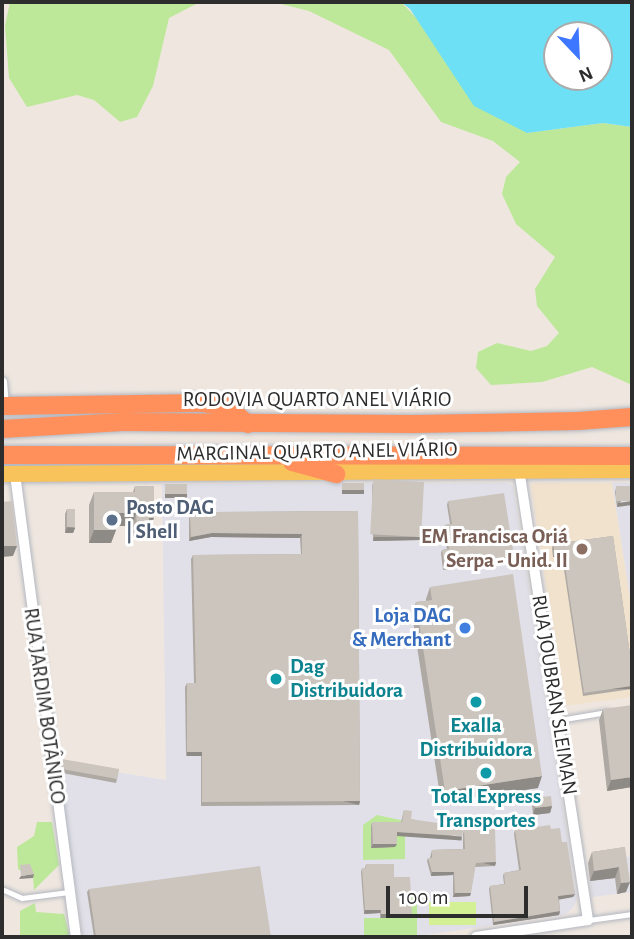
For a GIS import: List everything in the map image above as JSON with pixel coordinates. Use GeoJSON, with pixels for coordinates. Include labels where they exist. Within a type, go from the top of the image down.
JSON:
{"type":"FeatureCollection","features":[{"type":"Feature","properties":{"kind":"highway"},"geometry":{"type":"LineString","coordinates":[[4,406],[203,403],[227,407],[248,424]]}},
{"type":"Feature","properties":{"kind":"highway","name":"RODOVIA QUARTO ANEL VIÁRIO"},"geometry":{"type":"LineString","coordinates":[[6,429],[123,422],[248,424],[578,421],[632,417]]}},
{"type":"Feature","properties":{"kind":"highway"},"geometry":{"type":"LineString","coordinates":[[6,429],[8,455],[632,456]]}},
{"type":"Feature","properties":{"kind":"highway"},"geometry":{"type":"LineString","coordinates":[[261,455],[336,474]]}},
{"type":"Feature","properties":{"kind":"main road","name":"MARGINAL QUARTO ANEL VIÁRIO"},"geometry":{"type":"LineString","coordinates":[[8,474],[336,474],[632,470]]}},
{"type":"Feature","properties":{"kind":"street"},"geometry":{"type":"LineString","coordinates":[[2,382],[4,406]]}},
{"type":"Feature","properties":{"kind":"street","name":"RUA JOUBRAN SLEIMAN"},"geometry":{"type":"LineString","coordinates":[[519,471],[588,920]]}},
{"type":"Feature","properties":{"kind":"street","name":"RUA JARDIM BOTÂNICO"},"geometry":{"type":"LineString","coordinates":[[8,474],[76,937]]}},
{"type":"Feature","properties":{"kind":"street"},"geometry":{"type":"LineString","coordinates":[[476,937],[588,920]]}},
{"type":"Feature","properties":{"kind":"lane"},"geometry":{"type":"LineString","coordinates":[[559,720],[620,710]]}},
{"type":"Feature","properties":{"kind":"lane"},"geometry":{"type":"LineString","coordinates":[[2,889],[22,898],[69,892]]}},
{"type":"Feature","properties":{"kind":"lane"},"geometry":{"type":"LineString","coordinates":[[588,920],[632,914]]}},
{"type":"Feature","properties":{"kind":"shaded area"},"geometry":{"type":"Polygon","coordinates":[[[508,483],[513,486],[577,899],[573,908],[564,915],[411,937],[83,937],[58,763],[166,780],[162,484],[508,483]]]}},
{"type":"Feature","properties":{"kind":"shaded area","name":"EM Francisca Oriá Serpa - Unid. II"},"geometry":{"type":"Polygon","coordinates":[[[534,483],[612,483],[632,612],[632,697],[564,706],[531,486],[534,483]]]}},
{"type":"Feature","properties":{"kind":"shaded area"},"geometry":{"type":"Polygon","coordinates":[[[612,483],[632,483],[632,611],[612,483]]]}},
{"type":"Feature","properties":{"kind":"shaded area"},"geometry":{"type":"Polygon","coordinates":[[[632,856],[632,892],[592,897],[588,863],[632,856]]]}},
{"type":"Feature","properties":{"kind":"green space"},"geometry":{"type":"Polygon","coordinates":[[[10,2],[200,2],[169,18],[153,86],[137,117],[120,122],[94,100],[77,95],[27,107],[9,78],[5,26],[10,2]]]}},
{"type":"Feature","properties":{"kind":"green space"},"geometry":{"type":"Polygon","coordinates":[[[273,2],[401,2],[527,133],[603,123],[632,127],[632,385],[592,367],[542,382],[491,385],[476,368],[478,352],[497,343],[531,351],[547,346],[559,333],[537,306],[535,289],[555,257],[516,224],[502,194],[506,177],[520,162],[493,141],[441,122],[389,50],[309,11],[273,2]]]}},
{"type":"Feature","properties":{"kind":"green space"},"geometry":{"type":"Polygon","coordinates":[[[377,815],[405,821],[405,859],[363,860],[363,825],[377,815]]]}},
{"type":"Feature","properties":{"kind":"green space"},"geometry":{"type":"Polygon","coordinates":[[[37,822],[52,822],[59,865],[34,890],[33,878],[18,869],[17,847],[34,836],[37,822]]]}},
{"type":"Feature","properties":{"kind":"green space"},"geometry":{"type":"Polygon","coordinates":[[[393,897],[417,897],[417,936],[364,937],[364,918],[411,918],[393,897]]]}},
{"type":"Feature","properties":{"kind":"green space"},"geometry":{"type":"Polygon","coordinates":[[[429,902],[476,902],[476,925],[429,925],[429,902]]]}},
{"type":"Feature","properties":{"kind":"green space"},"geometry":{"type":"Polygon","coordinates":[[[35,903],[36,912],[64,914],[70,937],[20,937],[20,911],[35,903]]]}},
{"type":"Feature","properties":{"kind":"water"},"geometry":{"type":"Polygon","coordinates":[[[401,2],[632,2],[632,127],[603,123],[527,133],[474,106],[410,9],[401,2]]]}},
{"type":"Feature","properties":{"kind":"building"},"geometry":{"type":"Polygon","coordinates":[[[373,479],[424,482],[421,537],[370,534],[373,479]]]}},
{"type":"Feature","properties":{"kind":"building"},"geometry":{"type":"Polygon","coordinates":[[[342,483],[364,483],[364,490],[342,490],[342,483]]]}},
{"type":"Feature","properties":{"kind":"building"},"geometry":{"type":"Polygon","coordinates":[[[165,484],[187,484],[187,494],[165,494],[165,484]]]}},
{"type":"Feature","properties":{"kind":"building"},"geometry":{"type":"Polygon","coordinates":[[[135,486],[154,486],[154,518],[149,518],[149,525],[137,525],[136,513],[115,513],[116,530],[94,530],[94,492],[135,492],[135,486]]]}},
{"type":"Feature","properties":{"kind":"building"},"geometry":{"type":"Polygon","coordinates":[[[616,486],[632,486],[632,501],[616,501],[616,486]]]}},
{"type":"Feature","properties":{"kind":"building"},"geometry":{"type":"Polygon","coordinates":[[[504,493],[514,556],[445,566],[442,550],[449,549],[445,525],[452,524],[448,501],[504,493]]]}},
{"type":"Feature","properties":{"kind":"building"},"geometry":{"type":"Polygon","coordinates":[[[12,501],[17,546],[2,546],[2,502],[12,501]]]}},
{"type":"Feature","properties":{"kind":"building"},"geometry":{"type":"Polygon","coordinates":[[[67,509],[75,509],[75,527],[67,527],[67,509]]]}},
{"type":"Feature","properties":{"kind":"building","name":"Dag Distribuidora"},"geometry":{"type":"Polygon","coordinates":[[[358,511],[360,801],[202,802],[202,752],[187,752],[187,683],[196,683],[193,555],[302,554],[302,534],[212,533],[191,537],[190,515],[215,515],[215,512],[358,511]]]}},
{"type":"Feature","properties":{"kind":"building"},"geometry":{"type":"Polygon","coordinates":[[[613,536],[632,668],[632,686],[584,693],[563,553],[555,553],[553,544],[613,536]]]}},
{"type":"Feature","properties":{"kind":"building"},"geometry":{"type":"Polygon","coordinates":[[[513,574],[542,776],[445,791],[416,602],[432,600],[430,587],[513,574]]]}},
{"type":"Feature","properties":{"kind":"building"},"geometry":{"type":"Polygon","coordinates":[[[632,705],[632,777],[611,780],[603,709],[632,705]]]}},
{"type":"Feature","properties":{"kind":"building"},"geometry":{"type":"Polygon","coordinates":[[[62,759],[119,769],[117,779],[60,769],[62,759]]]}},
{"type":"Feature","properties":{"kind":"building"},"geometry":{"type":"Polygon","coordinates":[[[551,796],[552,806],[535,808],[534,798],[551,796]]]}},
{"type":"Feature","properties":{"kind":"building"},"geometry":{"type":"Polygon","coordinates":[[[404,810],[412,811],[411,819],[464,827],[462,836],[397,832],[397,844],[373,844],[372,822],[402,822],[404,810]]]}},
{"type":"Feature","properties":{"kind":"building"},"geometry":{"type":"Polygon","coordinates":[[[550,825],[551,829],[560,828],[562,842],[567,842],[575,894],[558,896],[560,911],[494,922],[490,886],[505,884],[504,873],[521,870],[515,830],[550,825]]]}},
{"type":"Feature","properties":{"kind":"building"},"geometry":{"type":"Polygon","coordinates":[[[495,829],[496,862],[476,863],[471,893],[455,893],[454,872],[432,872],[428,858],[432,858],[432,850],[465,849],[464,830],[495,829]]]}},
{"type":"Feature","properties":{"kind":"building"},"geometry":{"type":"Polygon","coordinates":[[[625,847],[630,882],[621,883],[619,867],[594,871],[592,852],[625,847]]]}},
{"type":"Feature","properties":{"kind":"building"},"geometry":{"type":"Polygon","coordinates":[[[30,864],[34,874],[21,876],[20,865],[30,864]]]}},
{"type":"Feature","properties":{"kind":"building"},"geometry":{"type":"Polygon","coordinates":[[[366,864],[394,864],[394,877],[410,877],[412,914],[381,914],[381,910],[365,910],[362,868],[366,868],[366,864]]]}},
{"type":"Feature","properties":{"kind":"building"},"geometry":{"type":"Polygon","coordinates":[[[260,866],[271,937],[96,937],[89,889],[260,866]]]}},
{"type":"Feature","properties":{"kind":"place","name":"Posto DAG | Shell"},"geometry":{"type":"Point","coordinates":[112,520]}},
{"type":"Feature","properties":{"kind":"place","name":"EM Francisca Oriá Serpa - Unid. II"},"geometry":{"type":"Point","coordinates":[582,549]}},
{"type":"Feature","properties":{"kind":"place","name":"Loja DAG & Merchant"},"geometry":{"type":"Point","coordinates":[465,628]}},
{"type":"Feature","properties":{"kind":"place","name":"Dag Distribuidora"},"geometry":{"type":"Point","coordinates":[276,679]}},
{"type":"Feature","properties":{"kind":"place","name":"Exalla Distribuidora"},"geometry":{"type":"Point","coordinates":[476,702]}},
{"type":"Feature","properties":{"kind":"place","name":"Total Express Transportes"},"geometry":{"type":"Point","coordinates":[486,773]}}]}
